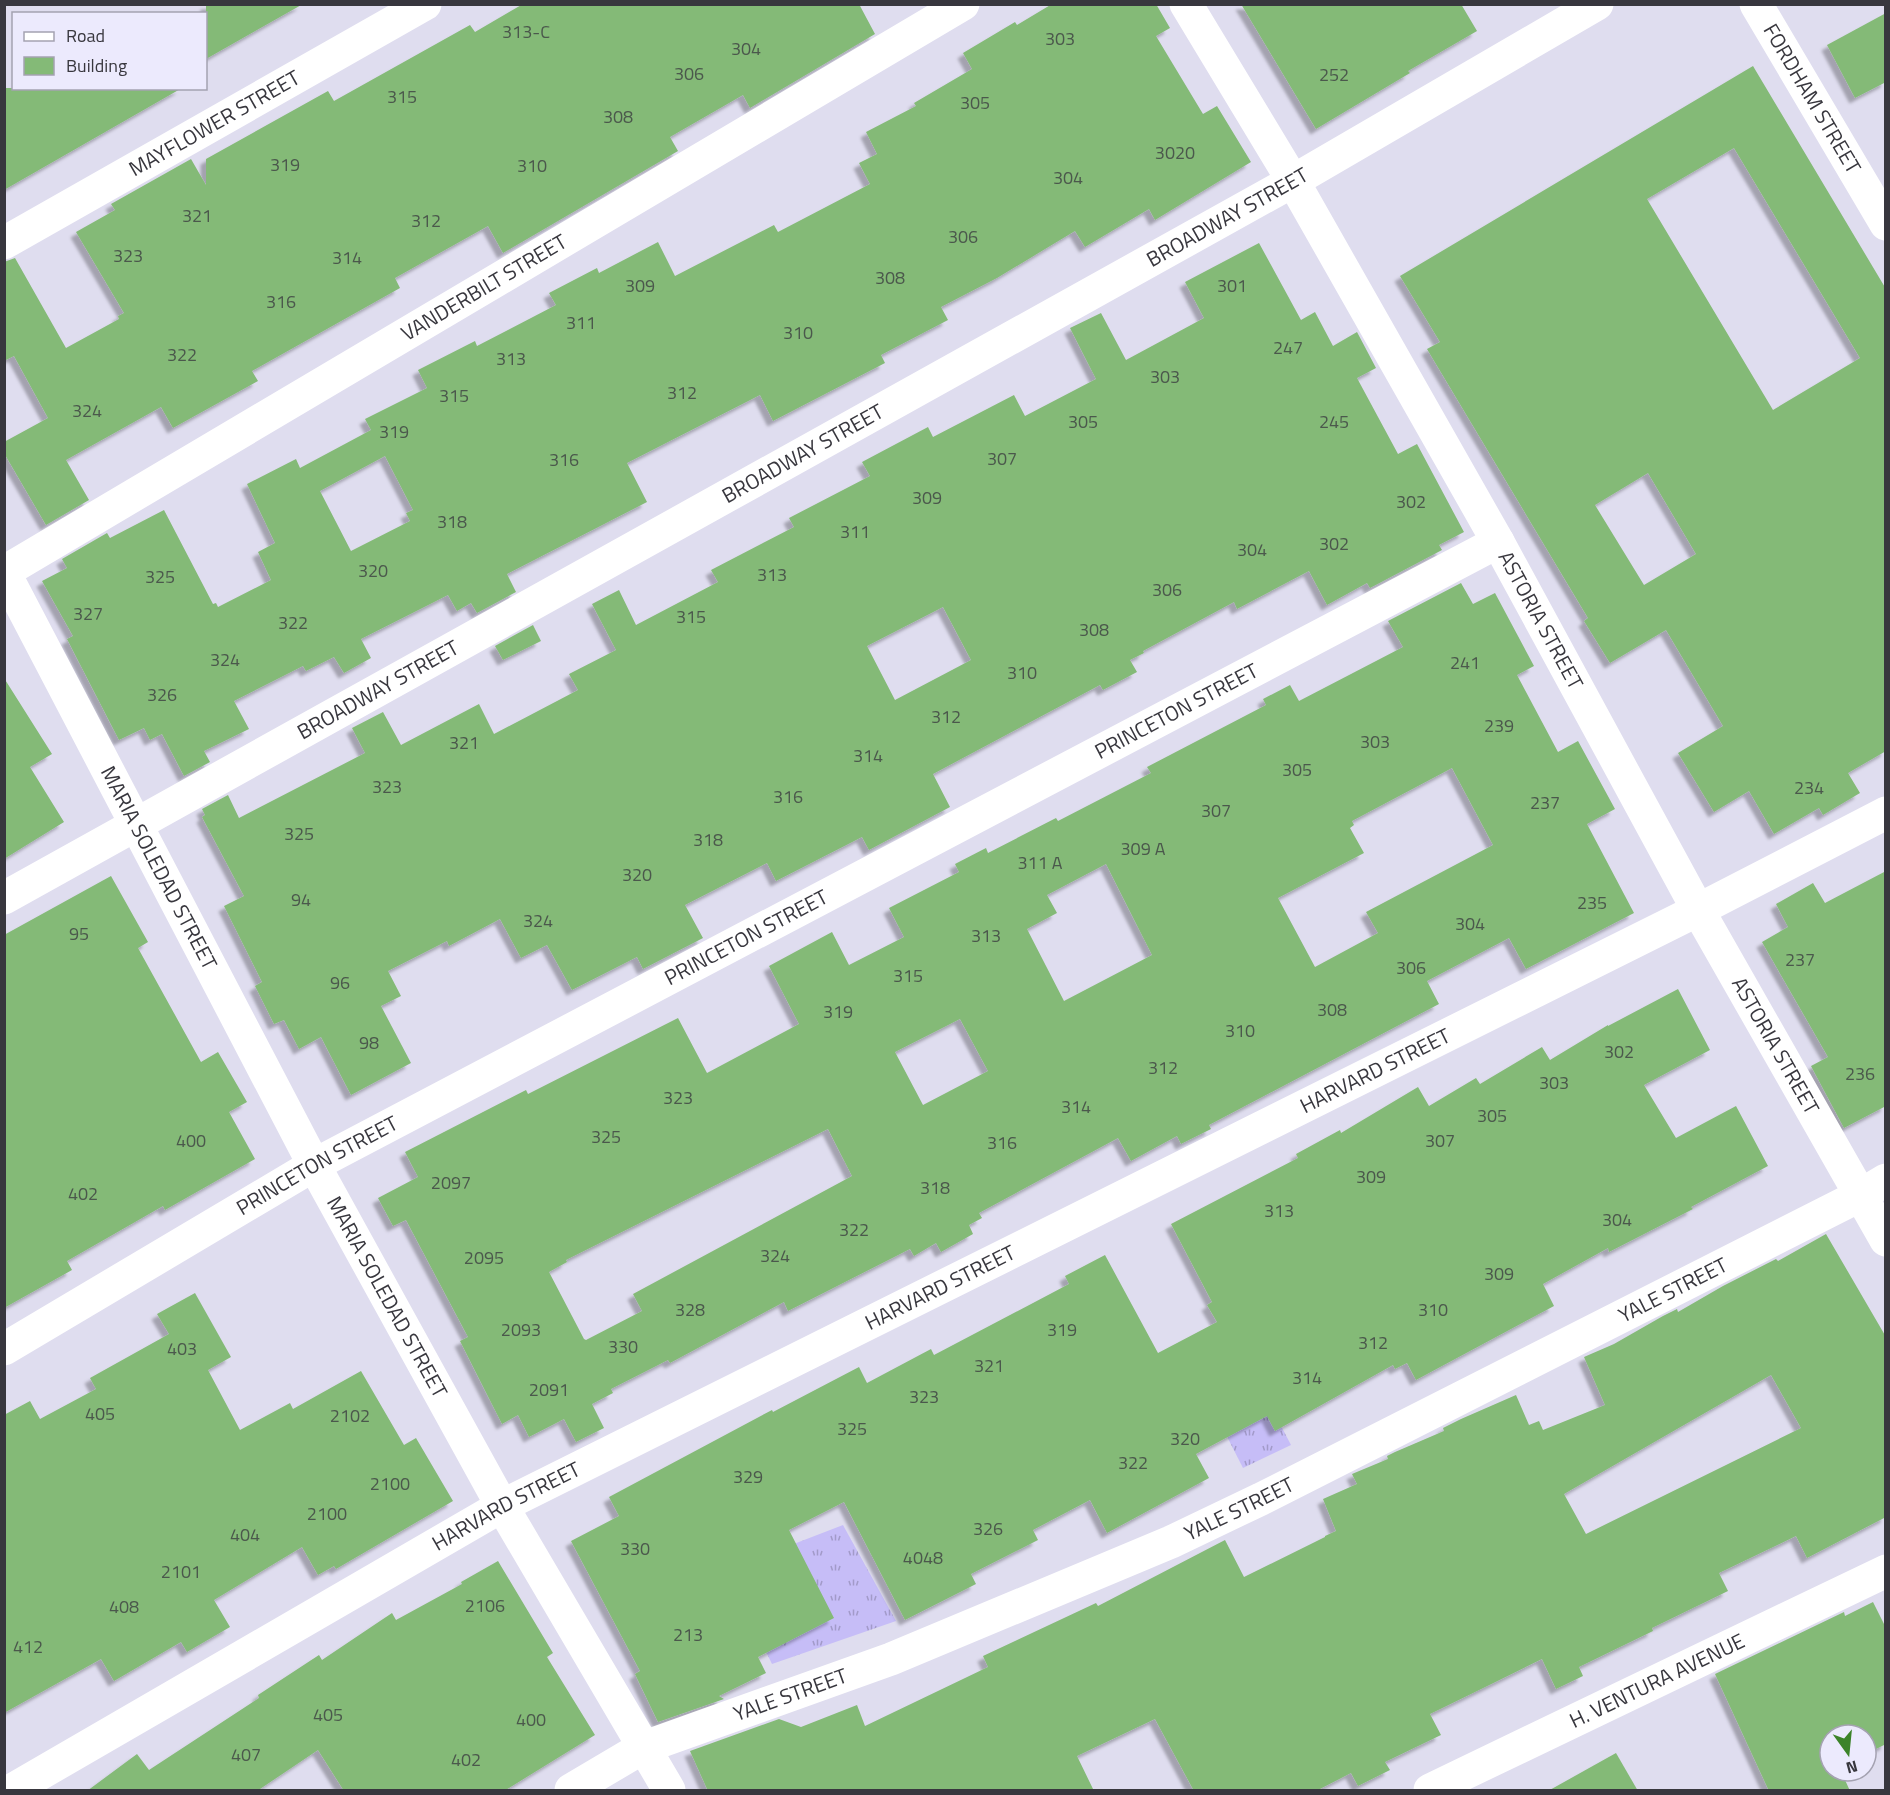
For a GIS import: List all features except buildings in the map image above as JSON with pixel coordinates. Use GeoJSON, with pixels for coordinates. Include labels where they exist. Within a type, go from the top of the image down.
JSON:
{"type":"FeatureCollection","features":[{"type":"Feature","properties":{"kind":"street","name":"MAYFLOWER STREET"},"geometry":{"type":"LineString","coordinates":[[4,243],[425,4]]}},
{"type":"Feature","properties":{"kind":"street","name":"VANDERBILT STREET"},"geometry":{"type":"LineString","coordinates":[[5,572],[963,4]]}},
{"type":"Feature","properties":{"kind":"street","name":"ASTORIA STREET"},"geometry":{"type":"LineString","coordinates":[[1186,4],[1293,181],[1498,542],[1698,910],[1873,1188],[1886,1240]]}},
{"type":"Feature","properties":{"kind":"street","name":"BROADWAY STREET"},"geometry":{"type":"LineString","coordinates":[[4,898],[1293,181],[1597,4]]}},
{"type":"Feature","properties":{"kind":"street","name":"FORDHAM STREET"},"geometry":{"type":"LineString","coordinates":[[1756,4],[1877,187],[1886,224]]}},
{"type":"Feature","properties":{"kind":"street","name":"PRINCETON STREET"},"geometry":{"type":"LineString","coordinates":[[4,1349],[314,1165],[1498,542]]}},
{"type":"Feature","properties":{"kind":"street","name":"MARIA SOLEDAD STREET"},"geometry":{"type":"LineString","coordinates":[[5,572],[314,1165],[502,1506],[669,1791]]}},
{"type":"Feature","properties":{"kind":"street","name":"HARVARD STREET"},"geometry":{"type":"LineString","coordinates":[[12,1791],[502,1506],[1698,910],[1886,813]]}},
{"type":"Feature","properties":{"kind":"street","name":"YALE STREET"},"geometry":{"type":"LineString","coordinates":[[571,1791],[642,1748],[891,1659],[1172,1542],[1873,1188]]}},
{"type":"Feature","properties":{"kind":"street","name":"H. VENTURA AVENUE"},"geometry":{"type":"LineString","coordinates":[[1430,1791],[1886,1570]]}},
{"type":"Feature","properties":{"kind":"green space"},"geometry":{"type":"Polygon","coordinates":[[[1236,1340],[1291,1445],[1243,1468],[1190,1364],[1236,1340]]]}},
{"type":"Feature","properties":{"kind":"green space"},"geometry":{"type":"Polygon","coordinates":[[[843,1525],[896,1621],[772,1664],[726,1570],[843,1525]]]}}]}
